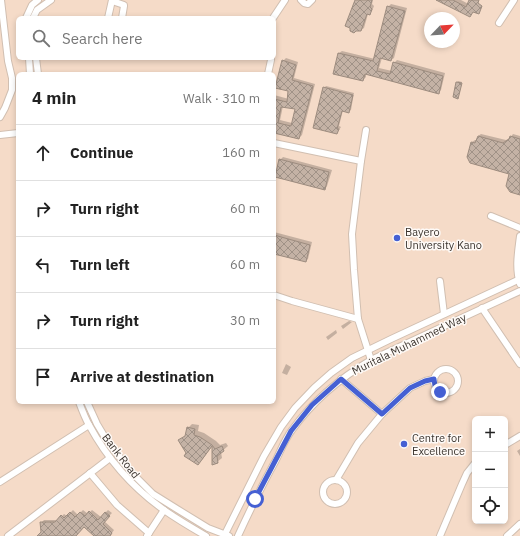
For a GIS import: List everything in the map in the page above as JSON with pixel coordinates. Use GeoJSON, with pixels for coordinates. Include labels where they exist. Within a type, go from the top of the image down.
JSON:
{"type":"FeatureCollection","features":[{"type":"Feature","properties":{"kind":"street"},"geometry":{"type":"LineString","coordinates":[[0,116],[12,90],[12,78],[8,61],[1,0]]}},
{"type":"Feature","properties":{"kind":"street"},"geometry":{"type":"LineString","coordinates":[[26,16],[32,5],[38,0]]}},
{"type":"Feature","properties":{"kind":"street"},"geometry":{"type":"LineString","coordinates":[[34,16],[37,10],[51,0]]}},
{"type":"Feature","properties":{"kind":"street"},"geometry":{"type":"LineString","coordinates":[[108,16],[112,0],[124,5],[122,16]]}},
{"type":"Feature","properties":{"kind":"street"},"geometry":{"type":"LineString","coordinates":[[274,16],[285,0]]}},
{"type":"Feature","properties":{"kind":"street"},"geometry":{"type":"LineString","coordinates":[[301,0],[308,4],[312,0]]}},
{"type":"Feature","properties":{"kind":"street"},"geometry":{"type":"LineString","coordinates":[[499,22],[514,0]]}},
{"type":"Feature","properties":{"kind":"street"},"geometry":{"type":"LineString","coordinates":[[29,60],[30,72]]}},
{"type":"Feature","properties":{"kind":"street"},"geometry":{"type":"LineString","coordinates":[[36,60],[38,72]]}},
{"type":"Feature","properties":{"kind":"street"},"geometry":{"type":"LineString","coordinates":[[268,72],[271,60]]}},
{"type":"Feature","properties":{"kind":"street"},"geometry":{"type":"LineString","coordinates":[[366,130],[360,161],[352,234],[358,319],[371,360]]}},
{"type":"Feature","properties":{"kind":"street"},"geometry":{"type":"LineString","coordinates":[[0,135],[16,133]]}},
{"type":"Feature","properties":{"kind":"street"},"geometry":{"type":"LineString","coordinates":[[276,143],[360,161]]}},
{"type":"Feature","properties":{"kind":"street"},"geometry":{"type":"LineString","coordinates":[[491,216],[520,228]]}},
{"type":"Feature","properties":{"kind":"street"},"geometry":{"type":"LineString","coordinates":[[226,535],[264,456],[281,427],[295,408],[314,388],[331,373],[352,358],[520,280],[517,262],[520,236]]}},
{"type":"Feature","properties":{"kind":"street"},"geometry":{"type":"LineString","coordinates":[[440,281],[444,314]]}},
{"type":"Feature","properties":{"kind":"street","name":"Muritala Muhammed Way"},"geometry":{"type":"LineString","coordinates":[[238,536],[255,499],[291,431],[312,405],[341,379],[371,360],[520,291]]}},
{"type":"Feature","properties":{"kind":"street"},"geometry":{"type":"LineString","coordinates":[[276,296],[358,319]]}},
{"type":"Feature","properties":{"kind":"street"},"geometry":{"type":"LineString","coordinates":[[482,308],[520,364]]}},
{"type":"Feature","properties":{"kind":"street"},"geometry":{"type":"LineString","coordinates":[[341,379],[382,414]]}},
{"type":"Feature","properties":{"kind":"street"},"geometry":{"type":"LineString","coordinates":[[336,480],[340,481],[346,486],[347,493],[342,502],[334,504],[327,501],[323,491],[324,487],[329,482],[336,480],[358,443],[382,414],[410,388],[425,381],[434,379]]}},
{"type":"Feature","properties":{"kind":"street"},"geometry":{"type":"LineString","coordinates":[[80,404],[89,425],[110,458],[125,476],[150,500],[206,536]]}},
{"type":"Feature","properties":{"kind":"street","name":"Bank Road"},"geometry":{"type":"LineString","coordinates":[[88,404],[106,439],[130,471],[153,494],[208,528],[226,535]]}},
{"type":"Feature","properties":{"kind":"street"},"geometry":{"type":"LineString","coordinates":[[0,482],[89,425]]}},
{"type":"Feature","properties":{"kind":"street"},"geometry":{"type":"LineString","coordinates":[[508,443],[520,436]]}},
{"type":"Feature","properties":{"kind":"street"},"geometry":{"type":"LineString","coordinates":[[8,536],[110,458]]}},
{"type":"Feature","properties":{"kind":"street"},"geometry":{"type":"LineString","coordinates":[[440,536],[467,473],[472,467]]}},
{"type":"Feature","properties":{"kind":"street"},"geometry":{"type":"LineString","coordinates":[[90,473],[118,505],[148,535],[164,510]]}},
{"type":"Feature","properties":{"kind":"street"},"geometry":{"type":"LineString","coordinates":[[507,536],[520,524]]}},
{"type":"Feature","properties":{"kind":"shaded area","name":"Bayero University Kano"},"geometry":{"type":"Polygon","coordinates":[[[0,0],[520,0],[520,536],[0,536],[0,0]]]}},
{"type":"Feature","properties":{"kind":"building"},"geometry":{"type":"Polygon","coordinates":[[[355,0],[372,0],[370,7],[372,9],[370,15],[367,14],[361,31],[356,31],[354,33],[350,31],[350,28],[345,26],[355,0]]]}},
{"type":"Feature","properties":{"kind":"building"},"geometry":{"type":"Polygon","coordinates":[[[436,0],[453,0],[466,7],[469,0],[479,0],[478,3],[482,6],[479,14],[473,12],[470,17],[436,0]]]}},
{"type":"Feature","properties":{"kind":"building"},"geometry":{"type":"Polygon","coordinates":[[[387,6],[405,11],[391,61],[380,58],[377,71],[390,74],[393,62],[443,76],[439,94],[365,74],[363,81],[333,74],[338,53],[373,61],[387,6]]]}},
{"type":"Feature","properties":{"kind":"building"},"geometry":{"type":"Polygon","coordinates":[[[282,60],[296,65],[292,80],[313,86],[299,139],[276,133],[276,99],[287,102],[288,91],[276,88],[282,60]],[[281,107],[278,123],[291,126],[295,109],[281,107]]]}},
{"type":"Feature","properties":{"kind":"building"},"geometry":{"type":"Polygon","coordinates":[[[456,82],[462,83],[458,99],[453,97],[456,82]]]}},
{"type":"Feature","properties":{"kind":"building"},"geometry":{"type":"Polygon","coordinates":[[[323,87],[353,95],[349,113],[342,111],[337,134],[313,128],[323,87]]]}},
{"type":"Feature","properties":{"kind":"building"},"geometry":{"type":"Polygon","coordinates":[[[478,136],[503,143],[509,139],[510,136],[520,139],[520,195],[510,192],[506,186],[509,174],[470,163],[467,157],[471,142],[475,143],[478,136]]]}},
{"type":"Feature","properties":{"kind":"building"},"geometry":{"type":"Polygon","coordinates":[[[279,159],[329,172],[325,190],[276,177],[279,159]]]}},
{"type":"Feature","properties":{"kind":"building"},"geometry":{"type":"Polygon","coordinates":[[[276,236],[310,245],[306,262],[276,254],[276,236]]]}},
{"type":"Feature","properties":{"kind":"building"},"geometry":{"type":"Polygon","coordinates":[[[187,427],[195,429],[194,435],[212,445],[215,449],[222,446],[224,451],[217,456],[218,463],[212,465],[212,446],[198,465],[184,456],[186,453],[178,440],[185,436],[187,427]]]}},
{"type":"Feature","properties":{"kind":"building"},"geometry":{"type":"Polygon","coordinates":[[[89,511],[98,520],[105,512],[110,516],[103,524],[112,533],[110,536],[94,536],[84,527],[76,536],[37,536],[41,532],[40,522],[55,522],[61,515],[64,518],[70,512],[75,517],[80,512],[85,516],[89,511]]]}},
{"type":"Feature","properties":{"kind":"place","name":"Bayero University Kano"},"geometry":{"type":"Point","coordinates":[397,238]}},
{"type":"Feature","properties":{"kind":"place","name":"Centre for Excellence"},"geometry":{"type":"Point","coordinates":[404,444]}},
{"type":"Feature","properties":{"kind":"route"},"geometry":{"type":"LineString","coordinates":[[255,499],[291,431],[312,405],[341,379],[382,414],[410,388],[425,381],[434,379],[435,386],[440,392]]}}]}
